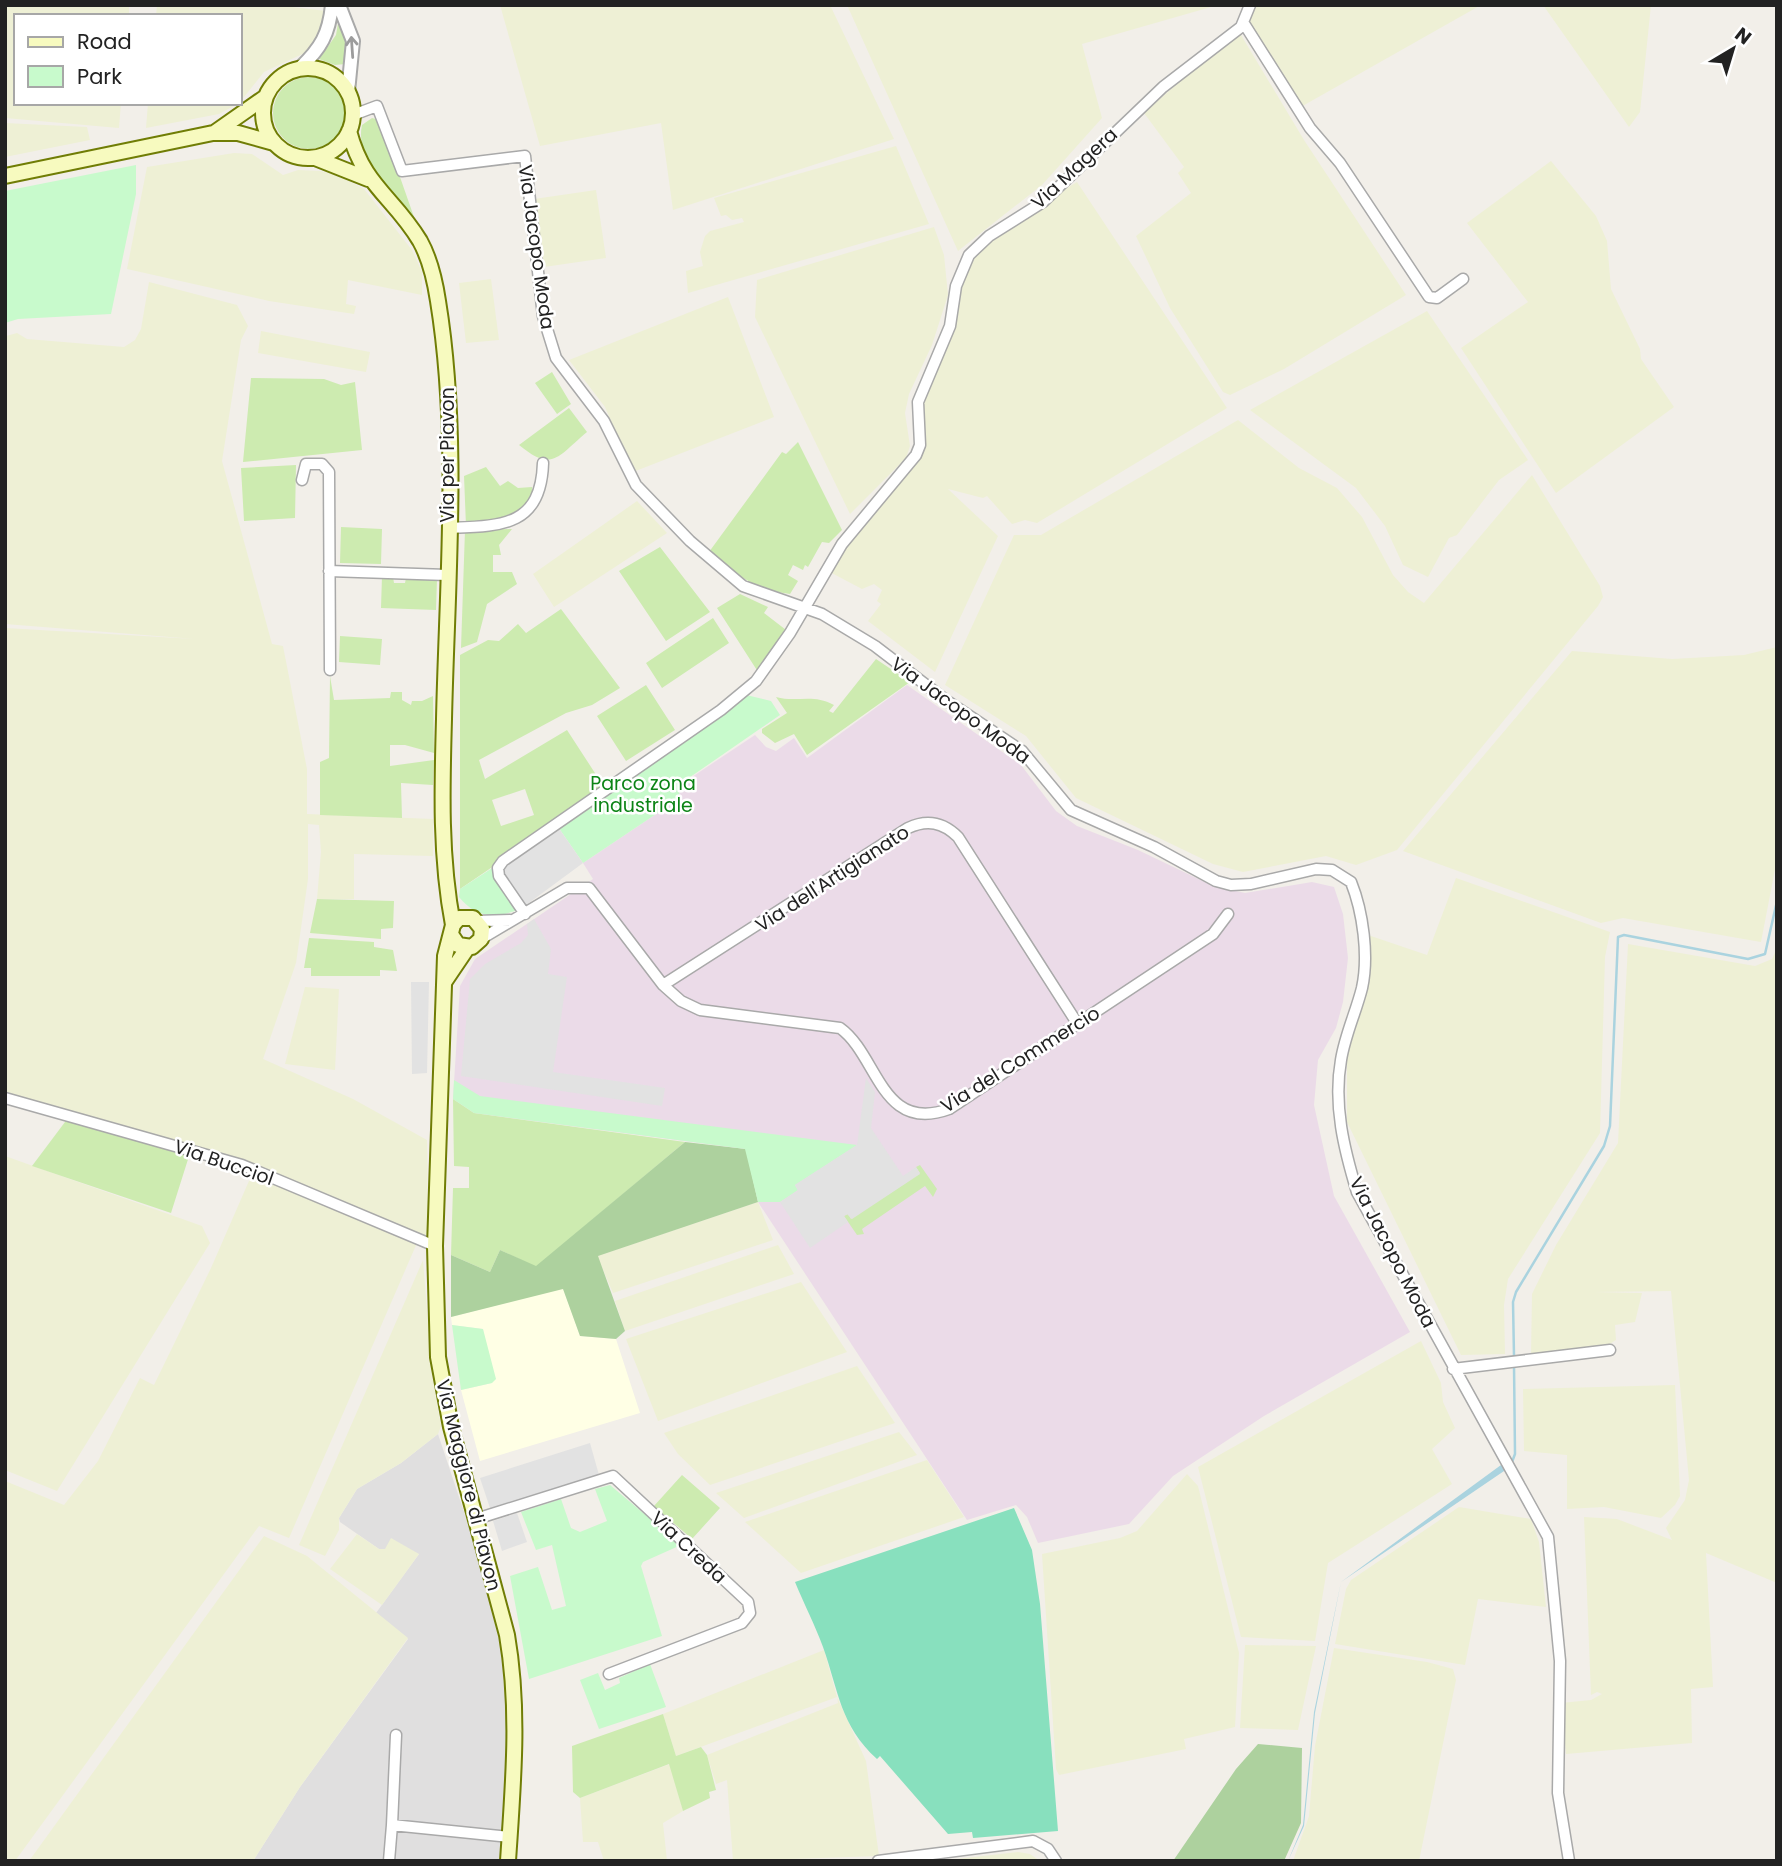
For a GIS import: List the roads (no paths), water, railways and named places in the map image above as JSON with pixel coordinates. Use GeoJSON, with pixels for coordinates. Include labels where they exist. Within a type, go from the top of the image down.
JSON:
{"type":"FeatureCollection","features":[{"type":"Feature","properties":{"kind":"main road"},"geometry":{"type":"LineString","coordinates":[[5,176],[214,133],[238,133],[274,143],[292,156],[315,158],[341,144],[349,131],[353,115],[348,92],[328,72],[300,68],[278,78],[264,98],[214,133]]}},
{"type":"Feature","properties":{"kind":"main road"},"geometry":{"type":"LineString","coordinates":[[264,98],[262,114],[265,129],[274,143]]}},
{"type":"Feature","properties":{"kind":"main road","name":"Via per Piavon"},"geometry":{"type":"LineString","coordinates":[[349,131],[355,154],[368,179],[412,230],[432,271],[447,366],[448,528],[443,753],[445,883],[461,925]]}},
{"type":"Feature","properties":{"kind":"main road","name":"Via per Piavon"},"geometry":{"type":"LineString","coordinates":[[315,158],[368,179]]}},
{"type":"Feature","properties":{"kind":"main road"},"geometry":{"type":"LineString","coordinates":[[444,982],[468,947],[481,939],[482,929],[461,925],[458,944],[468,947]]}},
{"type":"Feature","properties":{"kind":"main road","name":"Via Maggiore di Piavon"},"geometry":{"type":"LineString","coordinates":[[461,925],[444,956],[435,1246],[436,1340],[440,1374],[512,1663],[515,1715],[508,1861]]}},
{"type":"Feature","properties":{"kind":"street"},"geometry":{"type":"LineString","coordinates":[[300,68],[320,49],[327,37],[332,5]]}},
{"type":"Feature","properties":{"kind":"street"},"geometry":{"type":"LineString","coordinates":[[339,5],[353,41],[348,92]]}},
{"type":"Feature","properties":{"kind":"street","name":"Via Magera"},"geometry":{"type":"LineString","coordinates":[[805,607],[842,544],[916,455],[919,445],[918,402],[950,326],[956,286],[969,255],[989,236],[1051,195],[1145,103],[1241,27],[1250,5]]}},
{"type":"Feature","properties":{"kind":"street"},"geometry":{"type":"LineString","coordinates":[[1243,22],[1310,128],[1340,163],[1429,297],[1437,298],[1463,279]]}},
{"type":"Feature","properties":{"kind":"street","name":"Via Jacopo Moda"},"geometry":{"type":"LineString","coordinates":[[353,115],[377,106],[402,171],[525,156],[544,316],[556,358],[604,421],[636,485],[656,509],[743,586],[805,607],[845,626],[875,646],[947,701],[1022,751],[1071,810],[1231,885],[1251,884],[1316,869],[1332,870],[1351,882],[1359,905],[1363,971],[1362,986],[1341,1059],[1338,1094],[1341,1134],[1357,1192],[1548,1537],[1560,1661],[1558,1793],[1569,1861]]}},
{"type":"Feature","properties":{"kind":"street"},"geometry":{"type":"LineString","coordinates":[[448,528],[517,518],[540,494],[543,463]]}},
{"type":"Feature","properties":{"kind":"street"},"geometry":{"type":"LineString","coordinates":[[302,480],[306,464],[322,464],[329,472],[330,670]]}},
{"type":"Feature","properties":{"kind":"street"},"geometry":{"type":"LineString","coordinates":[[329,571],[447,575]]}},
{"type":"Feature","properties":{"kind":"street"},"geometry":{"type":"LineString","coordinates":[[525,914],[499,876],[498,868],[503,861],[742,694],[756,681],[805,607]]}},
{"type":"Feature","properties":{"kind":"street","name":"Via dell'Artigianato"},"geometry":{"type":"LineString","coordinates":[[663,985],[908,828],[930,822],[944,826],[957,836],[1077,1023]]}},
{"type":"Feature","properties":{"kind":"street","name":"Via del Commercio"},"geometry":{"type":"LineString","coordinates":[[481,939],[567,888],[589,888],[663,985],[681,1001],[700,1010],[840,1028],[893,1100],[907,1109],[923,1113],[949,1109],[1213,934],[1228,914]]}},
{"type":"Feature","properties":{"kind":"street","name":"Via del Commercio"},"geometry":{"type":"LineString","coordinates":[[461,925],[511,920]]}},
{"type":"Feature","properties":{"kind":"street","name":"Via Bucciol"},"geometry":{"type":"LineString","coordinates":[[5,1098],[242,1165],[435,1246]]}},
{"type":"Feature","properties":{"kind":"street"},"geometry":{"type":"LineString","coordinates":[[1453,1369],[1610,1350]]}},
{"type":"Feature","properties":{"kind":"street","name":"Via Creda"},"geometry":{"type":"LineString","coordinates":[[476,1519],[612,1476],[748,1602],[750,1613],[742,1623],[609,1674]]}},
{"type":"Feature","properties":{"kind":"street"},"geometry":{"type":"LineString","coordinates":[[389,1861],[396,1735]]}},
{"type":"Feature","properties":{"kind":"street"},"geometry":{"type":"LineString","coordinates":[[392,1825],[510,1837]]}},
{"type":"Feature","properties":{"kind":"street"},"geometry":{"type":"LineString","coordinates":[[878,1861],[1032,1841],[1048,1849],[1056,1861]]}},
{"type":"Feature","properties":{"kind":"water"},"geometry":{"type":"Polygon","coordinates":[[[1501,1465],[1507,1469],[1341,1582],[1501,1465]]]}},
{"type":"Feature","properties":{"kind":"water"},"geometry":{"type":"Polygon","coordinates":[[[1341,1582],[1315,1713],[1304,1826],[1288,1861],[1303,1825],[1314,1712],[1341,1582]]]}},
{"type":"Feature","properties":{"kind":"waterway"},"geometry":{"type":"LineString","coordinates":[[1514,1356],[1513,1302],[1516,1292],[1604,1146],[1610,1126],[1618,937],[1624,935],[1748,959],[1765,954],[1777,901]]}},
{"type":"Feature","properties":{"kind":"waterway"},"geometry":{"type":"LineString","coordinates":[[1512,1462],[1515,1454],[1514,1365]]}},
{"type":"Feature","properties":{"kind":"park label","name":"Parco zona industriale"},"geometry":{"type":"Point","coordinates":[643,794]}}]}
